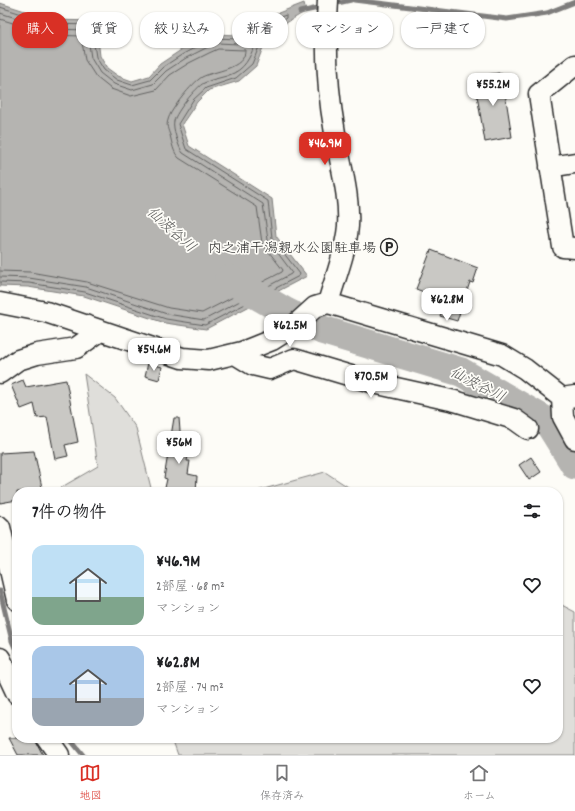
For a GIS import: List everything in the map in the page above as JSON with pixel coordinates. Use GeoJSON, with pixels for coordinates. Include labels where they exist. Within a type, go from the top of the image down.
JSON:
{"type":"FeatureCollection","features":[{"type":"Feature","properties":{"kind":"street"},"geometry":{"type":"LineString","coordinates":[[0,303],[46,312],[182,358],[209,360],[239,353],[272,340],[322,305],[344,250],[348,227],[345,188],[335,133],[328,81],[326,30],[328,0]]}},
{"type":"Feature","properties":{"kind":"street"},"geometry":{"type":"LineString","coordinates":[[575,65],[539,94],[563,247],[575,248]]}},
{"type":"Feature","properties":{"kind":"street"},"geometry":{"type":"LineString","coordinates":[[550,167],[575,163]]}},
{"type":"Feature","properties":{"kind":"street"},"geometry":{"type":"LineString","coordinates":[[322,305],[502,355],[568,397],[563,417],[575,439]]}},
{"type":"Feature","properties":{"kind":"street"},"geometry":{"type":"LineString","coordinates":[[0,373],[18,360],[37,354],[76,348],[100,331]]}},
{"type":"Feature","properties":{"kind":"street"},"geometry":{"type":"LineString","coordinates":[[239,353],[253,365],[270,369],[294,359],[378,384],[455,400],[514,419],[528,429]]}},
{"type":"Feature","properties":{"kind":"street"},"geometry":{"type":"LineString","coordinates":[[0,527],[12,579]]}},
{"type":"Feature","properties":{"kind":"street"},"geometry":{"type":"LineString","coordinates":[[0,658],[12,683]]}},
{"type":"Feature","properties":{"kind":"street"},"geometry":{"type":"LineString","coordinates":[[51,743],[59,755]]}},
{"type":"Feature","properties":{"kind":"shaded area"},"geometry":{"type":"Polygon","coordinates":[[[84,374],[115,398],[136,428],[151,487],[62,487],[98,466],[84,374]]]}},
{"type":"Feature","properties":{"kind":"shaded area"},"geometry":{"type":"Polygon","coordinates":[[[325,472],[348,487],[271,487],[325,472]]]}},
{"type":"Feature","properties":{"kind":"shaded area"},"geometry":{"type":"Polygon","coordinates":[[[563,606],[575,612],[575,755],[178,755],[174,743],[563,743],[563,606]]]}},
{"type":"Feature","properties":{"kind":"water"},"geometry":{"type":"Polygon","coordinates":[[[0,3],[28,12],[12,12],[12,48],[68,48],[68,20],[76,21],[76,48],[99,48],[100,56],[107,68],[118,76],[132,81],[149,76],[160,64],[185,48],[224,48],[224,34],[232,35],[232,48],[263,48],[256,66],[239,81],[209,90],[197,102],[182,124],[189,146],[272,199],[276,236],[307,276],[206,329],[165,323],[84,296],[28,287],[0,286],[0,3]]]}},
{"type":"Feature","properties":{"kind":"water"},"geometry":{"type":"Polygon","coordinates":[[[304,3],[306,11],[296,12],[296,17],[288,22],[288,12],[281,12],[304,3]]]}},
{"type":"Feature","properties":{"kind":"building"},"geometry":{"type":"Polygon","coordinates":[[[499,73],[502,74],[512,137],[485,142],[474,78],[499,73]]]}},
{"type":"Feature","properties":{"kind":"building"},"geometry":{"type":"Polygon","coordinates":[[[431,250],[478,268],[473,283],[470,282],[457,321],[440,316],[445,300],[416,289],[431,250]]]}},
{"type":"Feature","properties":{"kind":"building"},"geometry":{"type":"Polygon","coordinates":[[[148,363],[162,367],[159,380],[145,376],[148,363]]]}},
{"type":"Feature","properties":{"kind":"building"},"geometry":{"type":"Polygon","coordinates":[[[23,380],[26,387],[66,380],[78,442],[65,445],[68,456],[55,459],[47,417],[37,418],[34,404],[21,409],[11,385],[23,380]]]}},
{"type":"Feature","properties":{"kind":"building"},"geometry":{"type":"Polygon","coordinates":[[[174,418],[179,418],[181,444],[190,445],[187,461],[190,461],[188,474],[197,476],[196,487],[165,487],[167,479],[164,478],[174,418]]]}},
{"type":"Feature","properties":{"kind":"building"},"geometry":{"type":"Polygon","coordinates":[[[34,451],[42,487],[12,487],[12,501],[0,503],[0,453],[34,451]]]}},
{"type":"Feature","properties":{"kind":"building"},"geometry":{"type":"Polygon","coordinates":[[[531,457],[541,472],[529,480],[519,465],[531,457]]]}},
{"type":"Feature","properties":{"kind":"building"},"geometry":{"type":"Polygon","coordinates":[[[9,738],[12,738],[12,743],[37,743],[43,755],[18,755],[9,738]]]}},
{"type":"Feature","properties":{"kind":"waterway"},"geometry":{"type":"LineString","coordinates":[[333,4],[351,0]]}},
{"type":"Feature","properties":{"kind":"waterway"},"geometry":{"type":"LineString","coordinates":[[354,0],[507,19],[547,13],[575,2]]}},
{"type":"Feature","properties":{"kind":"waterway"},"geometry":{"type":"LineString","coordinates":[[300,12],[323,7]]}},
{"type":"Feature","properties":{"kind":"waterway","name":"仙波谷川"},"geometry":{"type":"LineString","coordinates":[[229,279],[286,312],[322,330],[461,372],[548,422],[575,465]]}},
{"type":"Feature","properties":{"kind":"waterway"},"geometry":{"type":"LineString","coordinates":[[0,591],[12,641]]}},
{"type":"Feature","properties":{"kind":"waterway"},"geometry":{"type":"LineString","coordinates":[[73,743],[83,755]]}},
{"type":"Feature","properties":{"kind":"place","name":"内之浦干潟親水公園駐車場"},"geometry":{"type":"Point","coordinates":[389,247]}}]}
